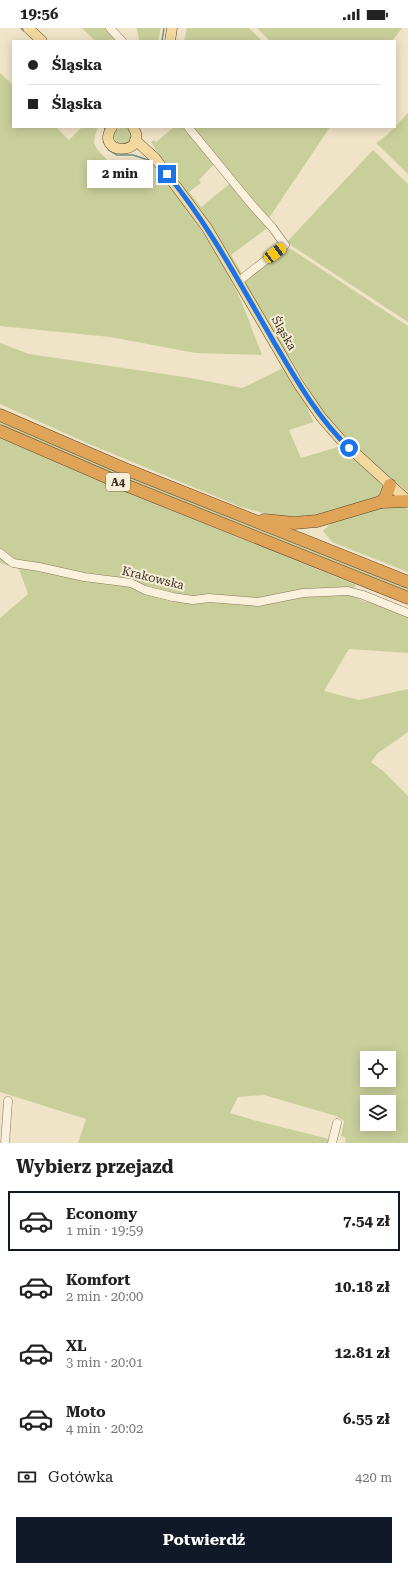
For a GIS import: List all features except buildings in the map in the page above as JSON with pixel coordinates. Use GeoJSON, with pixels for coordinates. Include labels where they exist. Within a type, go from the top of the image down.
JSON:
{"type":"FeatureCollection","features":[{"type":"Feature","properties":{"kind":"highway","name":"A4"},"geometry":{"type":"LineString","coordinates":[[0,415],[125,469],[408,582]]}},
{"type":"Feature","properties":{"kind":"highway","name":"A4"},"geometry":{"type":"LineString","coordinates":[[0,431],[118,482],[408,598]]}},
{"type":"Feature","properties":{"kind":"highway"},"geometry":{"type":"LineString","coordinates":[[381,502],[385,498],[390,485]]}},
{"type":"Feature","properties":{"kind":"highway"},"geometry":{"type":"LineString","coordinates":[[246,517],[283,522],[311,522],[381,502],[408,501]]}},
{"type":"Feature","properties":{"kind":"main road"},"geometry":{"type":"LineString","coordinates":[[28,28],[41,40]]}},
{"type":"Feature","properties":{"kind":"main road"},"geometry":{"type":"LineString","coordinates":[[170,40],[172,28]]}},
{"type":"Feature","properties":{"kind":"main road","name":"Śląska"},"geometry":{"type":"LineString","coordinates":[[111,128],[109,140],[113,146],[120,150],[128,148],[140,151],[157,162]]}},
{"type":"Feature","properties":{"kind":"main road"},"geometry":{"type":"LineString","coordinates":[[128,148],[135,140],[134,128]]}},
{"type":"Feature","properties":{"kind":"main road","name":"Śląska"},"geometry":{"type":"LineString","coordinates":[[135,140],[150,153],[198,215],[299,385],[321,417],[342,441],[408,501]]}},
{"type":"Feature","properties":{"kind":"street"},"geometry":{"type":"LineString","coordinates":[[110,28],[121,40]]}},
{"type":"Feature","properties":{"kind":"street"},"geometry":{"type":"LineString","coordinates":[[189,128],[285,245],[238,281]]}},
{"type":"Feature","properties":{"kind":"street","name":"Krakowska"},"geometry":{"type":"LineString","coordinates":[[0,553],[13,563],[84,577],[131,583],[152,592],[193,600],[209,598],[258,602],[303,593],[337,590],[352,592],[408,612]]}},
{"type":"Feature","properties":{"kind":"street"},"geometry":{"type":"LineString","coordinates":[[5,1143],[8,1102]]}},
{"type":"Feature","properties":{"kind":"street"},"geometry":{"type":"LineString","coordinates":[[332,1143],[337,1123]]}},
{"type":"Feature","properties":{"kind":"green space"},"geometry":{"type":"Polygon","coordinates":[[[82,28],[108,28],[119,40],[94,40],[82,28]]]}},
{"type":"Feature","properties":{"kind":"green space"},"geometry":{"type":"Polygon","coordinates":[[[137,28],[161,28],[158,40],[139,40],[137,28]]]}},
{"type":"Feature","properties":{"kind":"green space"},"geometry":{"type":"Polygon","coordinates":[[[187,28],[249,28],[261,40],[184,40],[187,28]]]}},
{"type":"Feature","properties":{"kind":"green space"},"geometry":{"type":"Polygon","coordinates":[[[257,28],[402,28],[393,40],[269,40],[257,28]]]}},
{"type":"Feature","properties":{"kind":"green space"},"geometry":{"type":"Polygon","coordinates":[[[0,73],[12,84],[12,128],[57,128],[69,140],[81,128],[98,128],[94,143],[97,149],[107,160],[113,162],[129,161],[147,166],[150,163],[153,165],[196,223],[224,268],[241,301],[262,355],[195,353],[110,337],[0,326],[0,73]]]}},
{"type":"Feature","properties":{"kind":"green space"},"geometry":{"type":"Polygon","coordinates":[[[408,113],[408,174],[376,143],[394,128],[396,128],[396,126],[408,113]]]}},
{"type":"Feature","properties":{"kind":"green space"},"geometry":{"type":"Polygon","coordinates":[[[118,128],[128,128],[132,132],[132,140],[127,145],[119,145],[114,140],[114,132],[118,128]]]}},
{"type":"Feature","properties":{"kind":"green space"},"geometry":{"type":"Polygon","coordinates":[[[173,128],[186,128],[216,162],[199,180],[201,183],[189,192],[201,207],[232,182],[269,227],[231,255],[243,275],[239,277],[178,183],[180,181],[159,155],[151,142],[154,140],[156,142],[173,128]]]}},
{"type":"Feature","properties":{"kind":"green space"},"geometry":{"type":"Polygon","coordinates":[[[193,128],[329,128],[269,218],[193,128]]]}},
{"type":"Feature","properties":{"kind":"green space"},"geometry":{"type":"Polygon","coordinates":[[[373,150],[408,184],[408,322],[286,243],[373,150]]]}},
{"type":"Feature","properties":{"kind":"green space"},"geometry":{"type":"Polygon","coordinates":[[[287,248],[291,249],[408,326],[408,492],[340,434],[315,403],[307,386],[290,358],[282,349],[242,281],[264,267],[287,248]]]}},
{"type":"Feature","properties":{"kind":"green space"},"geometry":{"type":"Polygon","coordinates":[[[0,343],[29,354],[191,378],[242,388],[283,368],[308,403],[308,411],[314,422],[289,430],[301,458],[341,446],[382,484],[384,491],[380,497],[305,518],[267,514],[241,507],[89,444],[0,404],[0,343]]]}},
{"type":"Feature","properties":{"kind":"green space"},"geometry":{"type":"Polygon","coordinates":[[[0,417],[408,585],[408,594],[101,471],[0,427],[0,417]]]}},
{"type":"Feature","properties":{"kind":"green space"},"geometry":{"type":"Polygon","coordinates":[[[0,436],[90,477],[356,585],[348,594],[366,602],[375,602],[408,615],[408,653],[349,649],[324,691],[359,700],[408,689],[408,732],[378,753],[371,762],[383,771],[408,796],[408,1143],[345,1143],[346,1138],[341,1136],[344,1121],[336,1116],[264,1095],[238,1097],[230,1113],[329,1139],[328,1143],[78,1143],[86,1119],[0,1092],[0,618],[28,594],[19,569],[0,563],[0,436]]]}},
{"type":"Feature","properties":{"kind":"green space"},"geometry":{"type":"Polygon","coordinates":[[[385,504],[403,506],[408,510],[408,572],[332,542],[323,531],[336,519],[385,504]]]}},
{"type":"Feature","properties":{"kind":"waterway"},"geometry":{"type":"LineString","coordinates":[[21,28],[24,31]]}},
{"type":"Feature","properties":{"kind":"waterway"},"geometry":{"type":"LineString","coordinates":[[162,40],[164,28]]}},
{"type":"Feature","properties":{"kind":"waterway"},"geometry":{"type":"LineString","coordinates":[[105,128],[104,142],[109,150],[117,155],[133,155],[153,163]]}},
{"type":"Feature","properties":{"kind":"route"},"geometry":{"type":"LineString","coordinates":[[167,174],[215,240],[299,385],[328,427],[349,448]]}}]}
